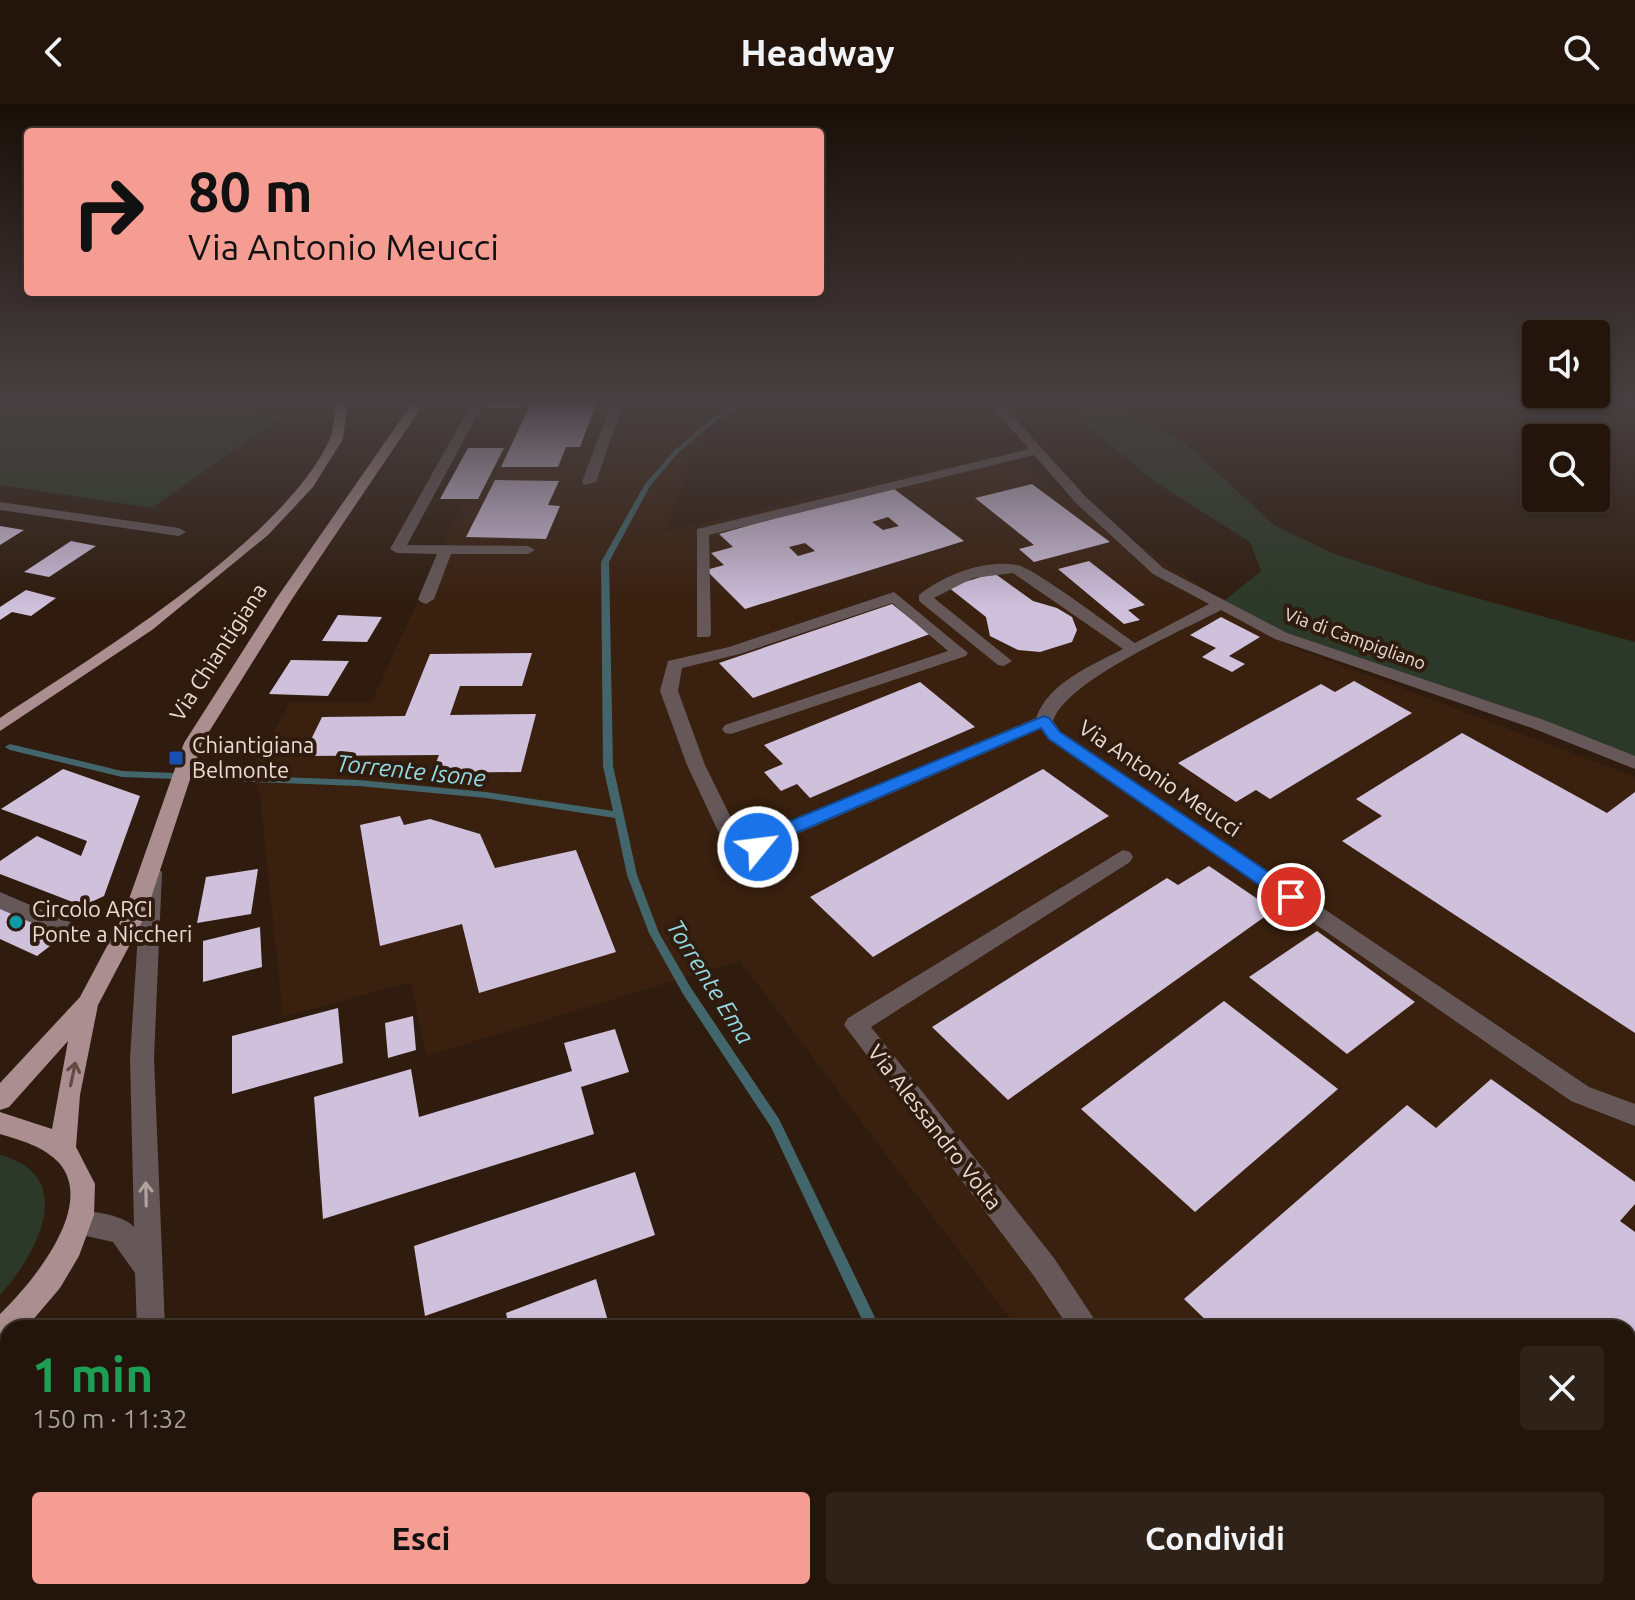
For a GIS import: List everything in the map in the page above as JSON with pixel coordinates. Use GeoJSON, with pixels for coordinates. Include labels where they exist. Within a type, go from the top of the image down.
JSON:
{"type":"FeatureCollection","features":[{"type":"Feature","properties":{"kind":"main road"},"geometry":{"type":"LineString","coordinates":[[0,726],[161,615],[267,530],[317,469]]}},
{"type":"Feature","properties":{"kind":"main road","name":"Via Chiantigiana"},"geometry":{"type":"LineString","coordinates":[[0,1100],[88,1003],[126,934],[184,764],[217,702],[374,469]]}},
{"type":"Feature","properties":{"kind":"main road","name":"Via Chiantigiana"},"geometry":{"type":"LineString","coordinates":[[63,1147],[68,1095],[88,1003]]}},
{"type":"Feature","properties":{"kind":"main road"},"geometry":{"type":"LineString","coordinates":[[0,1123],[37,1130],[63,1147],[80,1178],[82,1206],[77,1227],[54,1288],[32,1320]]}},
{"type":"Feature","properties":{"kind":"main road"},"geometry":{"type":"LineString","coordinates":[[14,1320],[45,1288],[77,1227]]}},
{"type":"Feature","properties":{"kind":"street"},"geometry":{"type":"LineString","coordinates":[[441,469],[397,549],[528,550]]}},
{"type":"Feature","properties":{"kind":"street"},"geometry":{"type":"LineString","coordinates":[[589,482],[594,469]]}},
{"type":"Feature","properties":{"kind":"street"},"geometry":{"type":"LineString","coordinates":[[703,634],[702,532],[963,469]]}},
{"type":"Feature","properties":{"kind":"street","name":"Via di Campigliano"},"geometry":{"type":"LineString","coordinates":[[1053,469],[1081,500],[1158,571],[1219,605],[1281,636],[1538,724],[1635,763]]}},
{"type":"Feature","properties":{"kind":"street"},"geometry":{"type":"LineString","coordinates":[[0,506],[179,532]]}},
{"type":"Feature","properties":{"kind":"street"},"geometry":{"type":"LineString","coordinates":[[426,599],[446,549]]}},
{"type":"Feature","properties":{"kind":"street"},"geometry":{"type":"LineString","coordinates":[[1004,661],[924,598],[933,590],[972,575],[999,567],[1017,569],[1135,650]]}},
{"type":"Feature","properties":{"kind":"street"},"geometry":{"type":"LineString","coordinates":[[731,729],[960,653],[894,597],[734,651],[674,665],[669,691],[696,765],[731,839],[758,847],[783,832],[1044,721]]}},
{"type":"Feature","properties":{"kind":"street","name":"Via Antonio Meucci"},"geometry":{"type":"LineString","coordinates":[[1219,605],[1078,680],[1050,704],[1044,721],[1055,736],[1580,1094],[1635,1115]]}},
{"type":"Feature","properties":{"kind":"street","name":"Via Alessandro Volta"},"geometry":{"type":"LineString","coordinates":[[1080,1320],[1044,1267],[856,1025],[1123,857]]}},
{"type":"Feature","properties":{"kind":"street"},"geometry":{"type":"LineString","coordinates":[[150,1320],[142,1058],[152,865]]}},
{"type":"Feature","properties":{"kind":"street"},"geometry":{"type":"LineString","coordinates":[[0,900],[71,932]]}},
{"type":"Feature","properties":{"kind":"street"},"geometry":{"type":"LineString","coordinates":[[77,1227],[121,1231],[147,1266]]}},
{"type":"Feature","properties":{"kind":"shaded area"},"geometry":{"type":"Polygon","coordinates":[[[494,469],[689,469],[664,532],[931,469],[1027,469],[1288,645],[1635,777],[1635,1320],[1011,1320],[740,961],[426,1056],[411,982],[283,1017],[260,795],[252,767],[291,702],[371,703],[462,504],[477,503],[494,469]]]}},
{"type":"Feature","properties":{"kind":"green space"},"geometry":{"type":"Polygon","coordinates":[[[0,469],[208,469],[152,508],[0,485],[0,469]]]}},
{"type":"Feature","properties":{"kind":"green space"},"geometry":{"type":"Polygon","coordinates":[[[1139,469],[1213,469],[1274,525],[1332,553],[1433,586],[1635,642],[1635,763],[1281,636],[1219,605],[1261,571],[1250,542],[1139,469]]]}},
{"type":"Feature","properties":{"kind":"green space"},"geometry":{"type":"Polygon","coordinates":[[[0,1155],[24,1165],[39,1180],[45,1198],[44,1218],[37,1239],[0,1295],[0,1155]]]}},
{"type":"Feature","properties":{"kind":"building"},"geometry":{"type":"Polygon","coordinates":[[[457,469],[493,469],[478,499],[440,499],[457,469]]]}},
{"type":"Feature","properties":{"kind":"building"},"geometry":{"type":"Polygon","coordinates":[[[495,480],[559,481],[548,505],[560,506],[546,539],[466,537],[495,480]]]}},
{"type":"Feature","properties":{"kind":"building"},"geometry":{"type":"Polygon","coordinates":[[[1032,484],[1110,542],[1034,562],[1019,549],[1034,545],[975,498],[1032,484]]]}},
{"type":"Feature","properties":{"kind":"building"},"geometry":{"type":"Polygon","coordinates":[[[890,486],[964,541],[745,609],[706,570],[724,565],[711,553],[733,547],[719,534],[890,486]],[[888,517],[872,522],[883,530],[899,526],[888,517]],[[805,543],[789,547],[798,556],[815,551],[805,543]]]}},
{"type":"Feature","properties":{"kind":"building"},"geometry":{"type":"Polygon","coordinates":[[[0,526],[24,530],[0,545],[0,526]]]}},
{"type":"Feature","properties":{"kind":"building"},"geometry":{"type":"Polygon","coordinates":[[[71,541],[96,546],[49,577],[24,572],[71,541]]]}},
{"type":"Feature","properties":{"kind":"building"},"geometry":{"type":"Polygon","coordinates":[[[1089,561],[1145,605],[1128,610],[1140,620],[1124,624],[1058,569],[1089,561]]]}},
{"type":"Feature","properties":{"kind":"building"},"geometry":{"type":"Polygon","coordinates":[[[994,573],[1033,601],[1057,608],[1072,617],[1077,630],[1072,642],[1040,652],[1018,650],[990,636],[986,617],[948,587],[994,573]]]}},
{"type":"Feature","properties":{"kind":"building"},"geometry":{"type":"Polygon","coordinates":[[[26,590],[56,598],[31,616],[12,612],[0,620],[0,607],[26,590]]]}},
{"type":"Feature","properties":{"kind":"building"},"geometry":{"type":"Polygon","coordinates":[[[892,604],[930,634],[753,698],[719,663],[892,604]]]}},
{"type":"Feature","properties":{"kind":"building"},"geometry":{"type":"Polygon","coordinates":[[[338,615],[382,617],[367,642],[322,641],[338,615]]]}},
{"type":"Feature","properties":{"kind":"building"},"geometry":{"type":"Polygon","coordinates":[[[1221,617],[1260,637],[1229,656],[1245,664],[1232,672],[1202,657],[1216,648],[1190,635],[1221,617]]]}},
{"type":"Feature","properties":{"kind":"building"},"geometry":{"type":"Polygon","coordinates":[[[532,653],[522,686],[460,686],[450,715],[536,714],[521,772],[432,773],[439,755],[303,756],[322,717],[405,716],[430,654],[532,653]]]}},
{"type":"Feature","properties":{"kind":"building"},"geometry":{"type":"Polygon","coordinates":[[[291,660],[349,661],[328,696],[269,694],[291,660]]]}},
{"type":"Feature","properties":{"kind":"building"},"geometry":{"type":"Polygon","coordinates":[[[1354,681],[1412,713],[1270,799],[1256,790],[1236,802],[1178,763],[1321,684],[1335,692],[1354,681]]]}},
{"type":"Feature","properties":{"kind":"building"},"geometry":{"type":"Polygon","coordinates":[[[920,682],[975,727],[810,798],[797,784],[781,791],[764,772],[783,764],[764,745],[920,682]]]}},
{"type":"Feature","properties":{"kind":"building"},"geometry":{"type":"Polygon","coordinates":[[[1462,733],[1607,813],[1635,792],[1635,1033],[1342,841],[1382,816],[1356,799],[1462,733]]]}},
{"type":"Feature","properties":{"kind":"building"},"geometry":{"type":"Polygon","coordinates":[[[63,769],[140,796],[104,896],[83,906],[0,874],[0,861],[37,836],[81,856],[87,841],[1,809],[63,769]]]}},
{"type":"Feature","properties":{"kind":"building"},"geometry":{"type":"Polygon","coordinates":[[[1043,769],[1109,816],[873,957],[810,897],[1043,769]]]}},
{"type":"Feature","properties":{"kind":"building"},"geometry":{"type":"Polygon","coordinates":[[[400,816],[404,825],[430,819],[480,834],[495,868],[576,850],[616,952],[479,993],[462,924],[380,946],[360,825],[400,816]]]}},
{"type":"Feature","properties":{"kind":"building"},"geometry":{"type":"Polygon","coordinates":[[[1209,866],[1274,910],[1008,1100],[932,1027],[1167,878],[1178,885],[1209,866]]]}},
{"type":"Feature","properties":{"kind":"building"},"geometry":{"type":"Polygon","coordinates":[[[258,869],[251,914],[197,923],[206,877],[258,869]]]}},
{"type":"Feature","properties":{"kind":"building","name":"Circolo ARCI Ponte a Niccheri"},"geometry":{"type":"Polygon","coordinates":[[[0,907],[63,936],[37,956],[0,939],[0,907]]]}},
{"type":"Feature","properties":{"kind":"building"},"geometry":{"type":"Polygon","coordinates":[[[260,927],[262,967],[203,982],[203,941],[260,927]]]}},
{"type":"Feature","properties":{"kind":"building"},"geometry":{"type":"Polygon","coordinates":[[[1317,931],[1415,1002],[1347,1054],[1249,977],[1317,931]]]}},
{"type":"Feature","properties":{"kind":"building"},"geometry":{"type":"Polygon","coordinates":[[[1224,1001],[1338,1089],[1195,1212],[1081,1109],[1224,1001]]]}},
{"type":"Feature","properties":{"kind":"building"},"geometry":{"type":"Polygon","coordinates":[[[338,1008],[343,1063],[232,1094],[232,1036],[338,1008]]]}},
{"type":"Feature","properties":{"kind":"building"},"geometry":{"type":"Polygon","coordinates":[[[413,1016],[416,1050],[388,1058],[385,1023],[413,1016]]]}},
{"type":"Feature","properties":{"kind":"building"},"geometry":{"type":"Polygon","coordinates":[[[615,1029],[629,1072],[581,1087],[594,1134],[323,1219],[314,1097],[411,1069],[419,1117],[572,1071],[564,1043],[615,1029]]]}},
{"type":"Feature","properties":{"kind":"building"},"geometry":{"type":"Polygon","coordinates":[[[1491,1079],[1635,1182],[1635,1204],[1620,1221],[1635,1232],[1635,1320],[1206,1320],[1184,1299],[1407,1105],[1436,1128],[1491,1079]]]}},
{"type":"Feature","properties":{"kind":"building"},"geometry":{"type":"Polygon","coordinates":[[[635,1172],[655,1235],[425,1316],[414,1246],[635,1172]]]}},
{"type":"Feature","properties":{"kind":"building"},"geometry":{"type":"Polygon","coordinates":[[[596,1279],[608,1320],[507,1320],[506,1313],[596,1279]]]}},
{"type":"Feature","properties":{"kind":"waterway","name":"Torrente Ema"},"geometry":{"type":"LineString","coordinates":[[661,469],[647,485],[605,562],[608,766],[632,875],[654,933],[687,991],[775,1123],[869,1320]]}},
{"type":"Feature","properties":{"kind":"waterway","name":"Torrente Isone"},"geometry":{"type":"LineString","coordinates":[[10,747],[122,774],[359,783],[486,795],[618,815]]}},
{"type":"Feature","properties":{"kind":"place","name":"Chiantigiana Belmonte"},"geometry":{"type":"Point","coordinates":[176,758]}},
{"type":"Feature","properties":{"kind":"place","name":"Circolo ARCI Ponte a Niccheri"},"geometry":{"type":"Point","coordinates":[16,922]}},
{"type":"Feature","properties":{"kind":"route"},"geometry":{"type":"LineString","coordinates":[[758,847],[783,832],[1044,721],[1055,736],[1291,897]]}}]}
